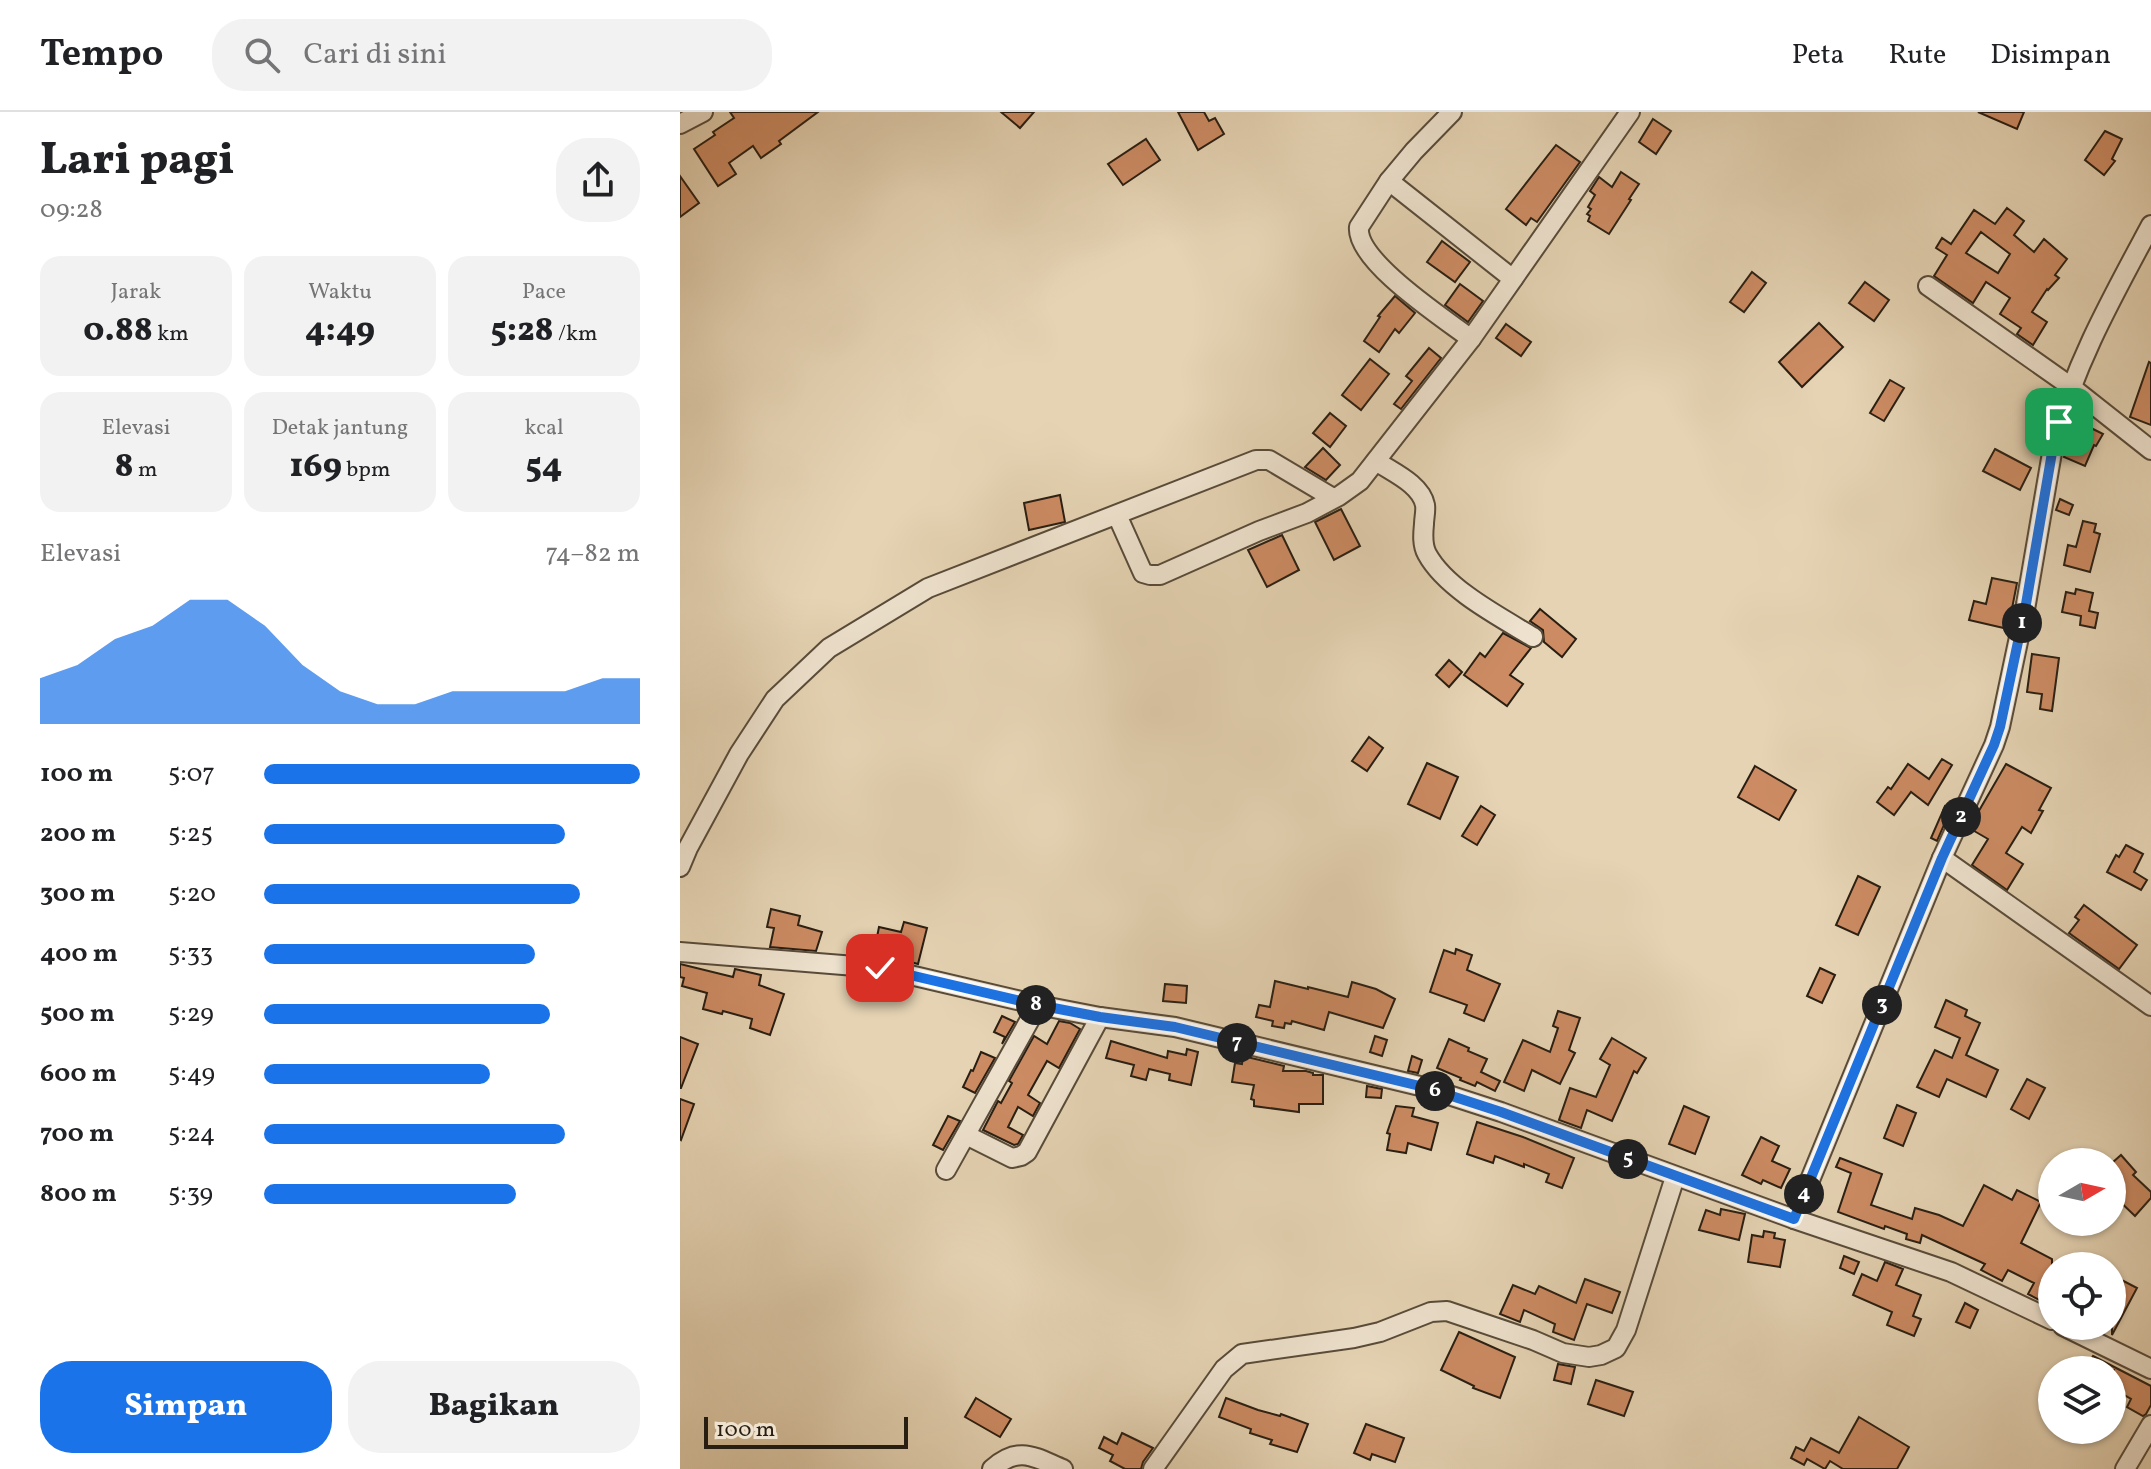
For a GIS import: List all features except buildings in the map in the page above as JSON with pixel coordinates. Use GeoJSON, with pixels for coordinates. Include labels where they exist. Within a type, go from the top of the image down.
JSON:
{"type":"FeatureCollection","features":[{"type":"Feature","properties":{"kind":"street"},"geometry":{"type":"LineString","coordinates":[[680,124],[703,112]]}},
{"type":"Feature","properties":{"kind":"street"},"geometry":{"type":"LineString","coordinates":[[1452,112],[1389,181],[1359,227],[1360,241],[1396,283],[1471,339]]}},
{"type":"Feature","properties":{"kind":"street"},"geometry":{"type":"LineString","coordinates":[[1117,515],[1143,573],[1160,575],[1307,513],[1360,481],[1471,339],[1630,112]]}},
{"type":"Feature","properties":{"kind":"street"},"geometry":{"type":"LineString","coordinates":[[1389,181],[1513,279]]}},
{"type":"Feature","properties":{"kind":"street"},"geometry":{"type":"LineString","coordinates":[[1794,1219],[1942,858],[1994,745],[2026,604],[2054,441],[2070,386],[2096,328],[2151,225]]}},
{"type":"Feature","properties":{"kind":"street"},"geometry":{"type":"LineString","coordinates":[[1928,286],[2070,386],[2151,450]]}},
{"type":"Feature","properties":{"kind":"street"},"geometry":{"type":"LineString","coordinates":[[680,867],[739,754],[775,699],[829,648],[928,588],[1256,460],[1269,460],[1333,498]]}},
{"type":"Feature","properties":{"kind":"street"},"geometry":{"type":"LineString","coordinates":[[1376,461],[1409,482],[1421,494],[1425,507],[1423,543],[1427,555],[1448,579],[1478,603],[1533,637]]}},
{"type":"Feature","properties":{"kind":"street"},"geometry":{"type":"LineString","coordinates":[[1942,858],[2151,1006]]}},
{"type":"Feature","properties":{"kind":"street"},"geometry":{"type":"LineString","coordinates":[[680,952],[880,968],[1038,1005],[1175,1027],[1424,1087],[1951,1272],[2038,1313]]}},
{"type":"Feature","properties":{"kind":"street"},"geometry":{"type":"LineString","coordinates":[[946,1170],[1038,1005]]}},
{"type":"Feature","properties":{"kind":"street"},"geometry":{"type":"LineString","coordinates":[[966,1135],[1012,1158],[1027,1152],[1100,1017]]}},
{"type":"Feature","properties":{"kind":"street"},"geometry":{"type":"LineString","coordinates":[[1153,1469],[1224,1369],[1242,1354],[1354,1338],[1380,1332],[1431,1312],[1447,1311],[1563,1353],[1589,1357],[1616,1348],[1626,1330],[1675,1177]]}},
{"type":"Feature","properties":{"kind":"street"},"geometry":{"type":"LineString","coordinates":[[2092,1340],[2151,1369]]}},
{"type":"Feature","properties":{"kind":"street"},"geometry":{"type":"LineString","coordinates":[[2125,1469],[2151,1425]]}},
{"type":"Feature","properties":{"kind":"street"},"geometry":{"type":"LineString","coordinates":[[992,1469],[1005,1457],[1022,1454],[1063,1469]]}},
{"type":"Feature","properties":{"kind":"route"},"geometry":{"type":"LineString","coordinates":[[880,968],[1038,1005],[1175,1027],[1424,1087],[1794,1219],[1942,858],[2000,727],[2059,422]]}}]}
